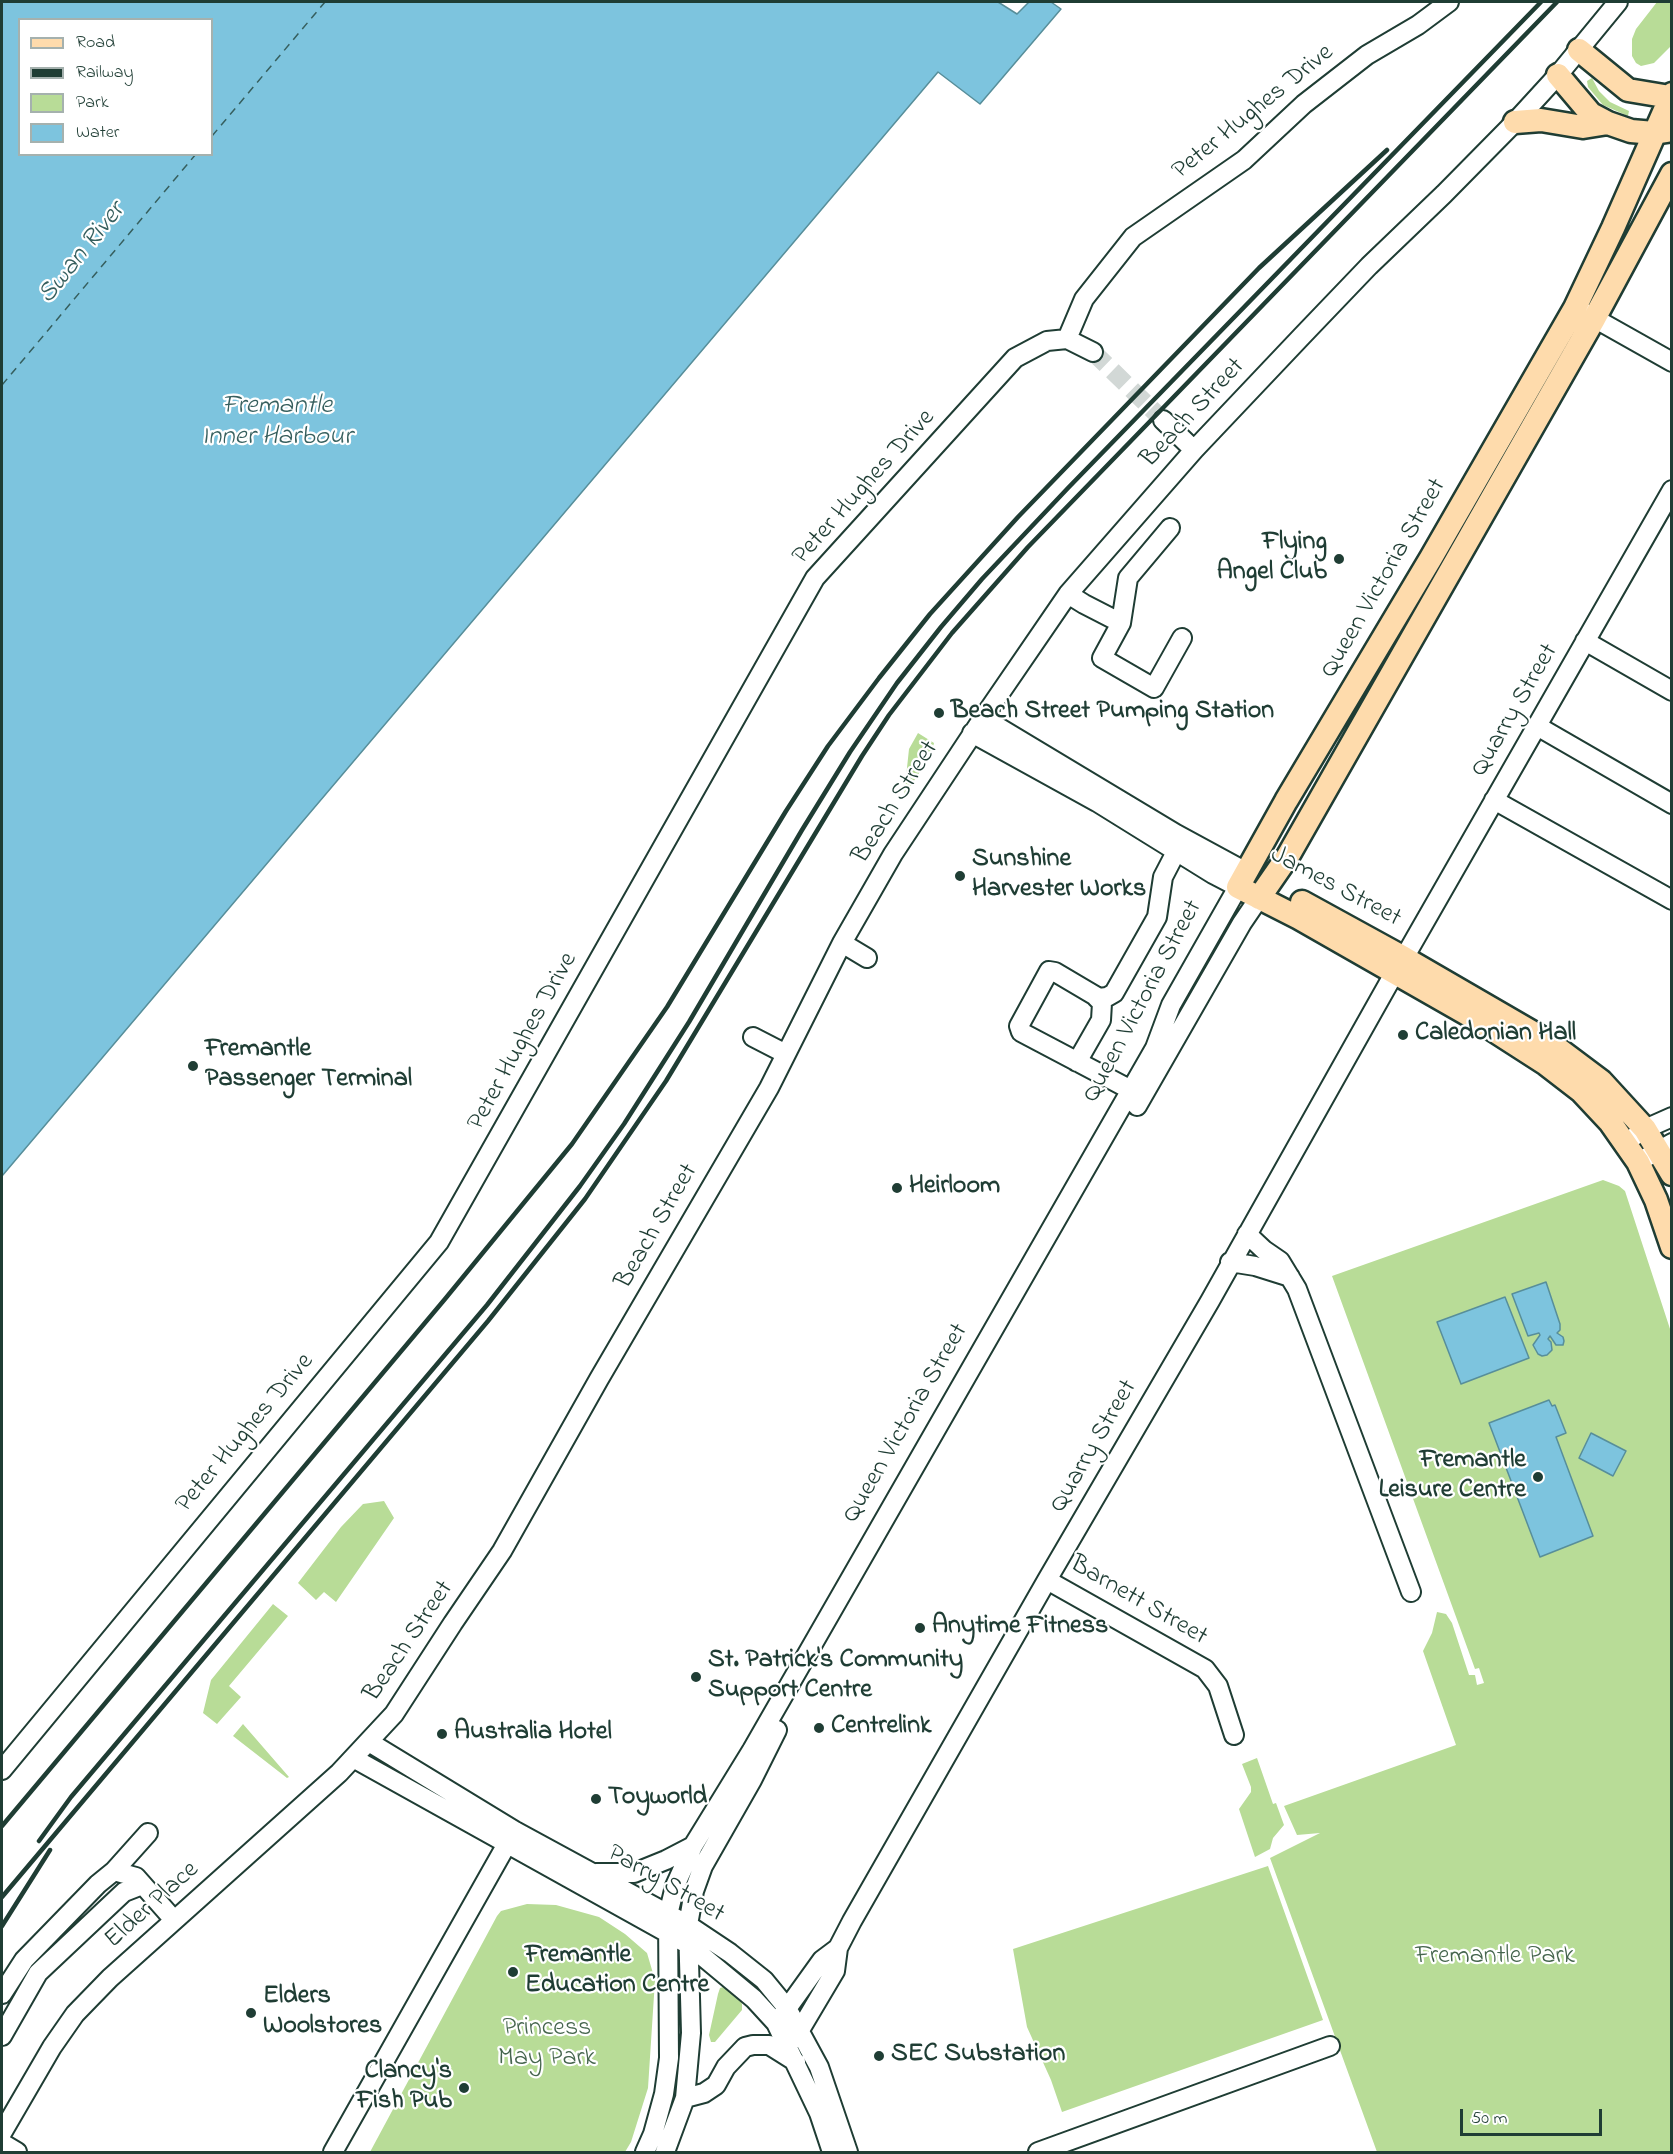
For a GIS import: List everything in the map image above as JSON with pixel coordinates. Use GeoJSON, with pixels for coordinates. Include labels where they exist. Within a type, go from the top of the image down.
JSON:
{"type":"FeatureCollection","features":[{"type":"Feature","properties":{"kind":"main road"},"geometry":{"type":"LineString","coordinates":[[1579,50],[1628,90],[1671,95]]}},
{"type":"Feature","properties":{"kind":"main road"},"geometry":{"type":"LineString","coordinates":[[1558,75],[1591,114],[1631,131],[1663,131]]}},
{"type":"Feature","properties":{"kind":"main road","name":"Queen Victoria Street"},"geometry":{"type":"LineString","coordinates":[[1264,891],[1288,856],[1585,313],[1613,228],[1663,131],[1671,95]]}},
{"type":"Feature","properties":{"kind":"main road"},"geometry":{"type":"LineString","coordinates":[[1515,122],[1541,120],[1582,127],[1608,123]]}},
{"type":"Feature","properties":{"kind":"main road","name":"Queen Victoria Street"},"geometry":{"type":"LineString","coordinates":[[1242,879],[1431,558],[1671,174]]}},
{"type":"Feature","properties":{"kind":"main road","name":"James Street"},"geometry":{"type":"LineString","coordinates":[[1242,879],[1400,965],[1535,1034],[1557,1048],[1601,1081],[1645,1129],[1665,1147],[1671,1174]]}},
{"type":"Feature","properties":{"kind":"main road","name":"James Street"},"geometry":{"type":"LineString","coordinates":[[1400,965],[1476,1019],[1546,1064],[1581,1091],[1626,1142],[1638,1162],[1656,1200],[1671,1247]]}},
{"type":"Feature","properties":{"kind":"street","name":"Peter Hughes Drive"},"geometry":{"type":"LineString","coordinates":[[2,1770],[439,1242],[815,578],[1016,358],[1047,341],[1067,339],[1084,299],[1133,237],[1244,160],[1304,104],[1367,56],[1418,25],[1449,2]]}},
{"type":"Feature","properties":{"kind":"street","name":"Beach Street"},"geometry":{"type":"LineString","coordinates":[[369,1742],[394,1714],[502,1551],[599,1379],[769,1088],[842,944],[893,854],[972,733],[1068,594],[1194,450],[1369,266],[1515,122],[1558,75],[1618,2]]}},
{"type":"Feature","properties":{"kind":"street"},"geometry":{"type":"LineString","coordinates":[[1585,313],[1671,362]]}},
{"type":"Feature","properties":{"kind":"street"},"geometry":{"type":"LineString","coordinates":[[1067,339],[1093,352]]}},
{"type":"Feature","properties":{"kind":"street"},"geometry":{"type":"LineString","coordinates":[[1163,420],[1194,450]]}},
{"type":"Feature","properties":{"kind":"street","name":"Quarry Street"},"geometry":{"type":"LineString","coordinates":[[788,2045],[800,2030],[835,1971],[838,1948],[1047,1580],[1210,1301],[1230,1262],[1585,641],[1670,498]]}},
{"type":"Feature","properties":{"kind":"street"},"geometry":{"type":"LineString","coordinates":[[1170,528],[1128,578],[1121,623],[1102,658],[1154,688],[1182,638]]}},
{"type":"Feature","properties":{"kind":"street"},"geometry":{"type":"LineString","coordinates":[[1068,594],[1121,623]]}},
{"type":"Feature","properties":{"kind":"street"},"geometry":{"type":"LineString","coordinates":[[1585,641],[1671,691]]}},
{"type":"Feature","properties":{"kind":"street","name":"James Street"},"geometry":{"type":"LineString","coordinates":[[983,717],[1176,834],[1242,879]]}},
{"type":"Feature","properties":{"kind":"street"},"geometry":{"type":"LineString","coordinates":[[1537,726],[1671,804]]}},
{"type":"Feature","properties":{"kind":"street","name":"James Street"},"geometry":{"type":"LineString","coordinates":[[972,733],[1097,802],[1213,874],[1242,879]]}},
{"type":"Feature","properties":{"kind":"street"},"geometry":{"type":"LineString","coordinates":[[1494,800],[1671,900]]}},
{"type":"Feature","properties":{"kind":"street"},"geometry":{"type":"LineString","coordinates":[[1077,1062],[1157,917],[1163,877],[1176,852]]}},
{"type":"Feature","properties":{"kind":"street","name":"Queen Victoria Street"},"geometry":{"type":"LineString","coordinates":[[645,2152],[653,2134],[664,2094],[669,2058],[668,1915],[675,1886],[693,1846],[758,1741],[1155,1048],[1171,1005],[1242,879]]}},
{"type":"Feature","properties":{"kind":"street","name":"Queen Victoria Street"},"geometry":{"type":"LineString","coordinates":[[665,2152],[685,2098],[691,2033],[688,1925],[694,1891],[703,1866],[752,1780],[779,1726],[1242,923],[1264,891]]}},
{"type":"Feature","properties":{"kind":"street"},"geometry":{"type":"LineString","coordinates":[[842,944],[867,958]]}},
{"type":"Feature","properties":{"kind":"street"},"geometry":{"type":"LineString","coordinates":[[1101,1020],[1102,1003],[1053,971],[1049,972],[1020,1023],[1019,1029],[1131,1090]]}},
{"type":"Feature","properties":{"kind":"street"},"geometry":{"type":"LineString","coordinates":[[1096,997],[1104,998],[1114,993]]}},
{"type":"Feature","properties":{"kind":"street"},"geometry":{"type":"LineString","coordinates":[[753,1037],[786,1054]]}},
{"type":"Feature","properties":{"kind":"street"},"geometry":{"type":"LineString","coordinates":[[1626,1142],[1645,1129],[1671,1118]]}},
{"type":"Feature","properties":{"kind":"street"},"geometry":{"type":"LineString","coordinates":[[1638,1162],[1665,1147]]}},
{"type":"Feature","properties":{"kind":"street"},"geometry":{"type":"LineString","coordinates":[[1247,1234],[1280,1261],[1297,1289],[1411,1592]]}},
{"type":"Feature","properties":{"kind":"street"},"geometry":{"type":"LineString","coordinates":[[1230,1262],[1255,1266],[1290,1277]]}},
{"type":"Feature","properties":{"kind":"street","name":"Barnett Street"},"geometry":{"type":"LineString","coordinates":[[1047,1580],[1205,1670],[1218,1686],[1234,1735]]}},
{"type":"Feature","properties":{"kind":"street","name":"Parry Street"},"geometry":{"type":"LineString","coordinates":[[369,1742],[511,1838],[688,1945],[754,1999],[776,2023],[788,2045],[819,2113],[832,2152]]}},
{"type":"Feature","properties":{"kind":"street","name":"Elder Place"},"geometry":{"type":"LineString","coordinates":[[2,2133],[52,2047],[75,2014],[110,1978],[294,1814],[369,1742]]}},
{"type":"Feature","properties":{"kind":"street","name":"Parry Street"},"geometry":{"type":"LineString","coordinates":[[353,1758],[511,1838],[595,1873],[688,1925],[730,1953],[764,1980],[787,2008],[819,2067],[848,2152]]}},
{"type":"Feature","properties":{"kind":"street"},"geometry":{"type":"LineString","coordinates":[[2,1994],[24,1960],[98,1884],[114,1871],[148,1833]]}},
{"type":"Feature","properties":{"kind":"street"},"geometry":{"type":"LineString","coordinates":[[333,2152],[511,1838]]}},
{"type":"Feature","properties":{"kind":"street"},"geometry":{"type":"LineString","coordinates":[[595,1873],[634,1873],[693,1846]]}},
{"type":"Feature","properties":{"kind":"street"},"geometry":{"type":"LineString","coordinates":[[114,1871],[136,1877],[174,1920]]}},
{"type":"Feature","properties":{"kind":"street"},"geometry":{"type":"LineString","coordinates":[[2,2036],[39,1973],[124,1892],[142,1885]]}},
{"type":"Feature","properties":{"kind":"street","name":"Quarry Street"},"geometry":{"type":"LineString","coordinates":[[776,2023],[822,1960],[838,1948]]}},
{"type":"Feature","properties":{"kind":"street"},"geometry":{"type":"LineString","coordinates":[[685,2098],[704,2093],[716,2085],[726,2067],[745,2047],[769,2045],[796,2062]]}},
{"type":"Feature","properties":{"kind":"street"},"geometry":{"type":"LineString","coordinates":[[1038,2152],[1330,2046]]}},
{"type":"Feature","properties":{"kind":"street"},"geometry":{"type":"LineString","coordinates":[[2,2143],[17,2152]]}},
{"type":"Feature","properties":{"kind":"green space"},"geometry":{"type":"Polygon","coordinates":[[[1657,2],[1671,2],[1671,46],[1654,63],[1641,66],[1632,56],[1632,39],[1636,29],[1657,2]]]}},
{"type":"Feature","properties":{"kind":"green space"},"geometry":{"type":"Polygon","coordinates":[[[1592,78],[1599,91],[1610,102],[1629,111],[1628,116],[1603,105],[1588,87],[1587,81],[1592,78]]]}},
{"type":"Feature","properties":{"kind":"green space"},"geometry":{"type":"Polygon","coordinates":[[[918,733],[934,743],[931,755],[904,796],[909,749],[918,733]]]}},
{"type":"Feature","properties":{"kind":"green space","name":"Fremantle Park"},"geometry":{"type":"Polygon","coordinates":[[[1603,1180],[1625,1191],[1671,1332],[1671,2152],[1377,2152],[1270,1858],[1320,1833],[1297,1835],[1284,1806],[1456,1745],[1423,1651],[1432,1633],[1437,1612],[1446,1614],[1452,1623],[1469,1675],[1475,1675],[1477,1685],[1484,1683],[1479,1668],[1475,1669],[1332,1276],[1603,1180]]]}},
{"type":"Feature","properties":{"kind":"green space"},"geometry":{"type":"Polygon","coordinates":[[[384,1501],[394,1518],[336,1602],[324,1592],[316,1600],[298,1583],[341,1527],[363,1504],[384,1501]]]}},
{"type":"Feature","properties":{"kind":"green space"},"geometry":{"type":"Polygon","coordinates":[[[273,1604],[288,1616],[229,1686],[241,1697],[217,1724],[203,1713],[211,1680],[273,1604]]]}},
{"type":"Feature","properties":{"kind":"green space"},"geometry":{"type":"Polygon","coordinates":[[[243,1724],[289,1777],[287,1778],[233,1736],[243,1724]]]}},
{"type":"Feature","properties":{"kind":"green space"},"geometry":{"type":"Polygon","coordinates":[[[1257,1758],[1273,1804],[1276,1803],[1284,1825],[1273,1838],[1270,1849],[1255,1857],[1239,1809],[1251,1792],[1242,1764],[1257,1758]]]}},
{"type":"Feature","properties":{"kind":"green space"},"geometry":{"type":"Polygon","coordinates":[[[1268,1866],[1323,2020],[1062,2112],[1051,2080],[1027,2027],[1013,1949],[1268,1866]]]}},
{"type":"Feature","properties":{"kind":"green space","name":"Princess May Park"},"geometry":{"type":"Polygon","coordinates":[[[527,1904],[556,1905],[599,1917],[625,1934],[647,1953],[655,1980],[648,2088],[631,2142],[625,2152],[370,2152],[497,1916],[501,1911],[527,1904]]]}},
{"type":"Feature","properties":{"kind":"green space"},"geometry":{"type":"Polygon","coordinates":[[[727,1986],[738,1995],[742,2010],[715,2042],[711,2042],[709,2035],[718,1994],[720,1988],[727,1986]]]}},
{"type":"Feature","properties":{"kind":"water","name":"Fremantle Inner Harbour"},"geometry":{"type":"Polygon","coordinates":[[[2,2],[998,2],[1017,14],[1029,2],[1051,2],[1061,9],[980,104],[938,72],[2,1176],[2,2]]]}},
{"type":"Feature","properties":{"kind":"water"},"geometry":{"type":"Polygon","coordinates":[[[1546,1282],[1560,1324],[1560,1330],[1557,1333],[1563,1337],[1564,1341],[1563,1345],[1556,1345],[1550,1336],[1548,1339],[1552,1350],[1542,1356],[1538,1354],[1533,1345],[1540,1335],[1539,1333],[1528,1336],[1512,1294],[1546,1282]]]}},
{"type":"Feature","properties":{"kind":"water"},"geometry":{"type":"Polygon","coordinates":[[[1505,1297],[1529,1358],[1461,1384],[1437,1322],[1505,1297]]]}},
{"type":"Feature","properties":{"kind":"water"},"geometry":{"type":"Polygon","coordinates":[[[1549,1400],[1552,1406],[1555,1405],[1566,1433],[1556,1437],[1593,1536],[1540,1557],[1489,1423],[1549,1400]]]}},
{"type":"Feature","properties":{"kind":"water"},"geometry":{"type":"Polygon","coordinates":[[[1591,1433],[1626,1451],[1613,1476],[1579,1458],[1591,1433]]]}},
{"type":"Feature","properties":{"kind":"ferry route"},"geometry":{"type":"LineString","coordinates":[[213,135],[325,2]]}},
{"type":"Feature","properties":{"kind":"ferry route"},"geometry":{"type":"LineString","coordinates":[[2,385],[194,156]]}},
{"type":"Feature","properties":{"kind":"tunnel"},"geometry":{"type":"LineString","coordinates":[[1093,352],[1163,420]]}},
{"type":"Feature","properties":{"kind":"railway"},"geometry":{"type":"LineString","coordinates":[[39,1841],[71,1797],[487,1305],[580,1186],[624,1124],[689,1022],[850,752],[897,683],[941,627],[982,579],[1068,488],[1541,2]]}},
{"type":"Feature","properties":{"kind":"railway"},"geometry":{"type":"LineString","coordinates":[[2,1897],[488,1321],[585,1199],[666,1081],[862,756],[889,715],[952,633],[1028,547],[1557,2]]}},
{"type":"Feature","properties":{"kind":"railway"},"geometry":{"type":"LineString","coordinates":[[2,1826],[445,1299],[572,1144],[667,1007],[828,746],[930,614],[1018,517],[1259,268],[1387,150]]}},
{"type":"Feature","properties":{"kind":"railway"},"geometry":{"type":"LineString","coordinates":[[2,1926],[50,1850]]}},
{"type":"Feature","properties":{"kind":"place","name":"Flying Angel Club"},"geometry":{"type":"Point","coordinates":[1339,559]}},
{"type":"Feature","properties":{"kind":"place","name":"Beach Street Pumping Station"},"geometry":{"type":"Point","coordinates":[939,713]}},
{"type":"Feature","properties":{"kind":"place","name":"Sunshine Harvester Works"},"geometry":{"type":"Point","coordinates":[960,876]}},
{"type":"Feature","properties":{"kind":"place","name":"Caledonian Hall"},"geometry":{"type":"Point","coordinates":[1403,1035]}},
{"type":"Feature","properties":{"kind":"place","name":"Fremantle Passenger Terminal"},"geometry":{"type":"Point","coordinates":[193,1066]}},
{"type":"Feature","properties":{"kind":"place","name":"Heirloom"},"geometry":{"type":"Point","coordinates":[897,1188]}},
{"type":"Feature","properties":{"kind":"place","name":"Fremantle Leisure Centre"},"geometry":{"type":"Point","coordinates":[1538,1477]}},
{"type":"Feature","properties":{"kind":"place","name":"Anytime Fitness"},"geometry":{"type":"Point","coordinates":[920,1628]}},
{"type":"Feature","properties":{"kind":"place","name":"St. Patrick's Community Support Centre"},"geometry":{"type":"Point","coordinates":[696,1677]}},
{"type":"Feature","properties":{"kind":"place","name":"Centrelink"},"geometry":{"type":"Point","coordinates":[819,1728]}},
{"type":"Feature","properties":{"kind":"place","name":"Australia Hotel"},"geometry":{"type":"Point","coordinates":[442,1734]}},
{"type":"Feature","properties":{"kind":"place","name":"Toyworld"},"geometry":{"type":"Point","coordinates":[596,1799]}},
{"type":"Feature","properties":{"kind":"place","name":"Fremantle Education Centre"},"geometry":{"type":"Point","coordinates":[513,1972]}},
{"type":"Feature","properties":{"kind":"place","name":"Elders Woolstores"},"geometry":{"type":"Point","coordinates":[251,2013]}},
{"type":"Feature","properties":{"kind":"place","name":"SEC Substation"},"geometry":{"type":"Point","coordinates":[879,2056]}},
{"type":"Feature","properties":{"kind":"place","name":"Clancy's Fish Pub"},"geometry":{"type":"Point","coordinates":[464,2088]}},
{"type":"Feature","properties":{"kind":"water label","name":"Swan River"},"geometry":{"type":"Point","coordinates":[83,254]}}]}
